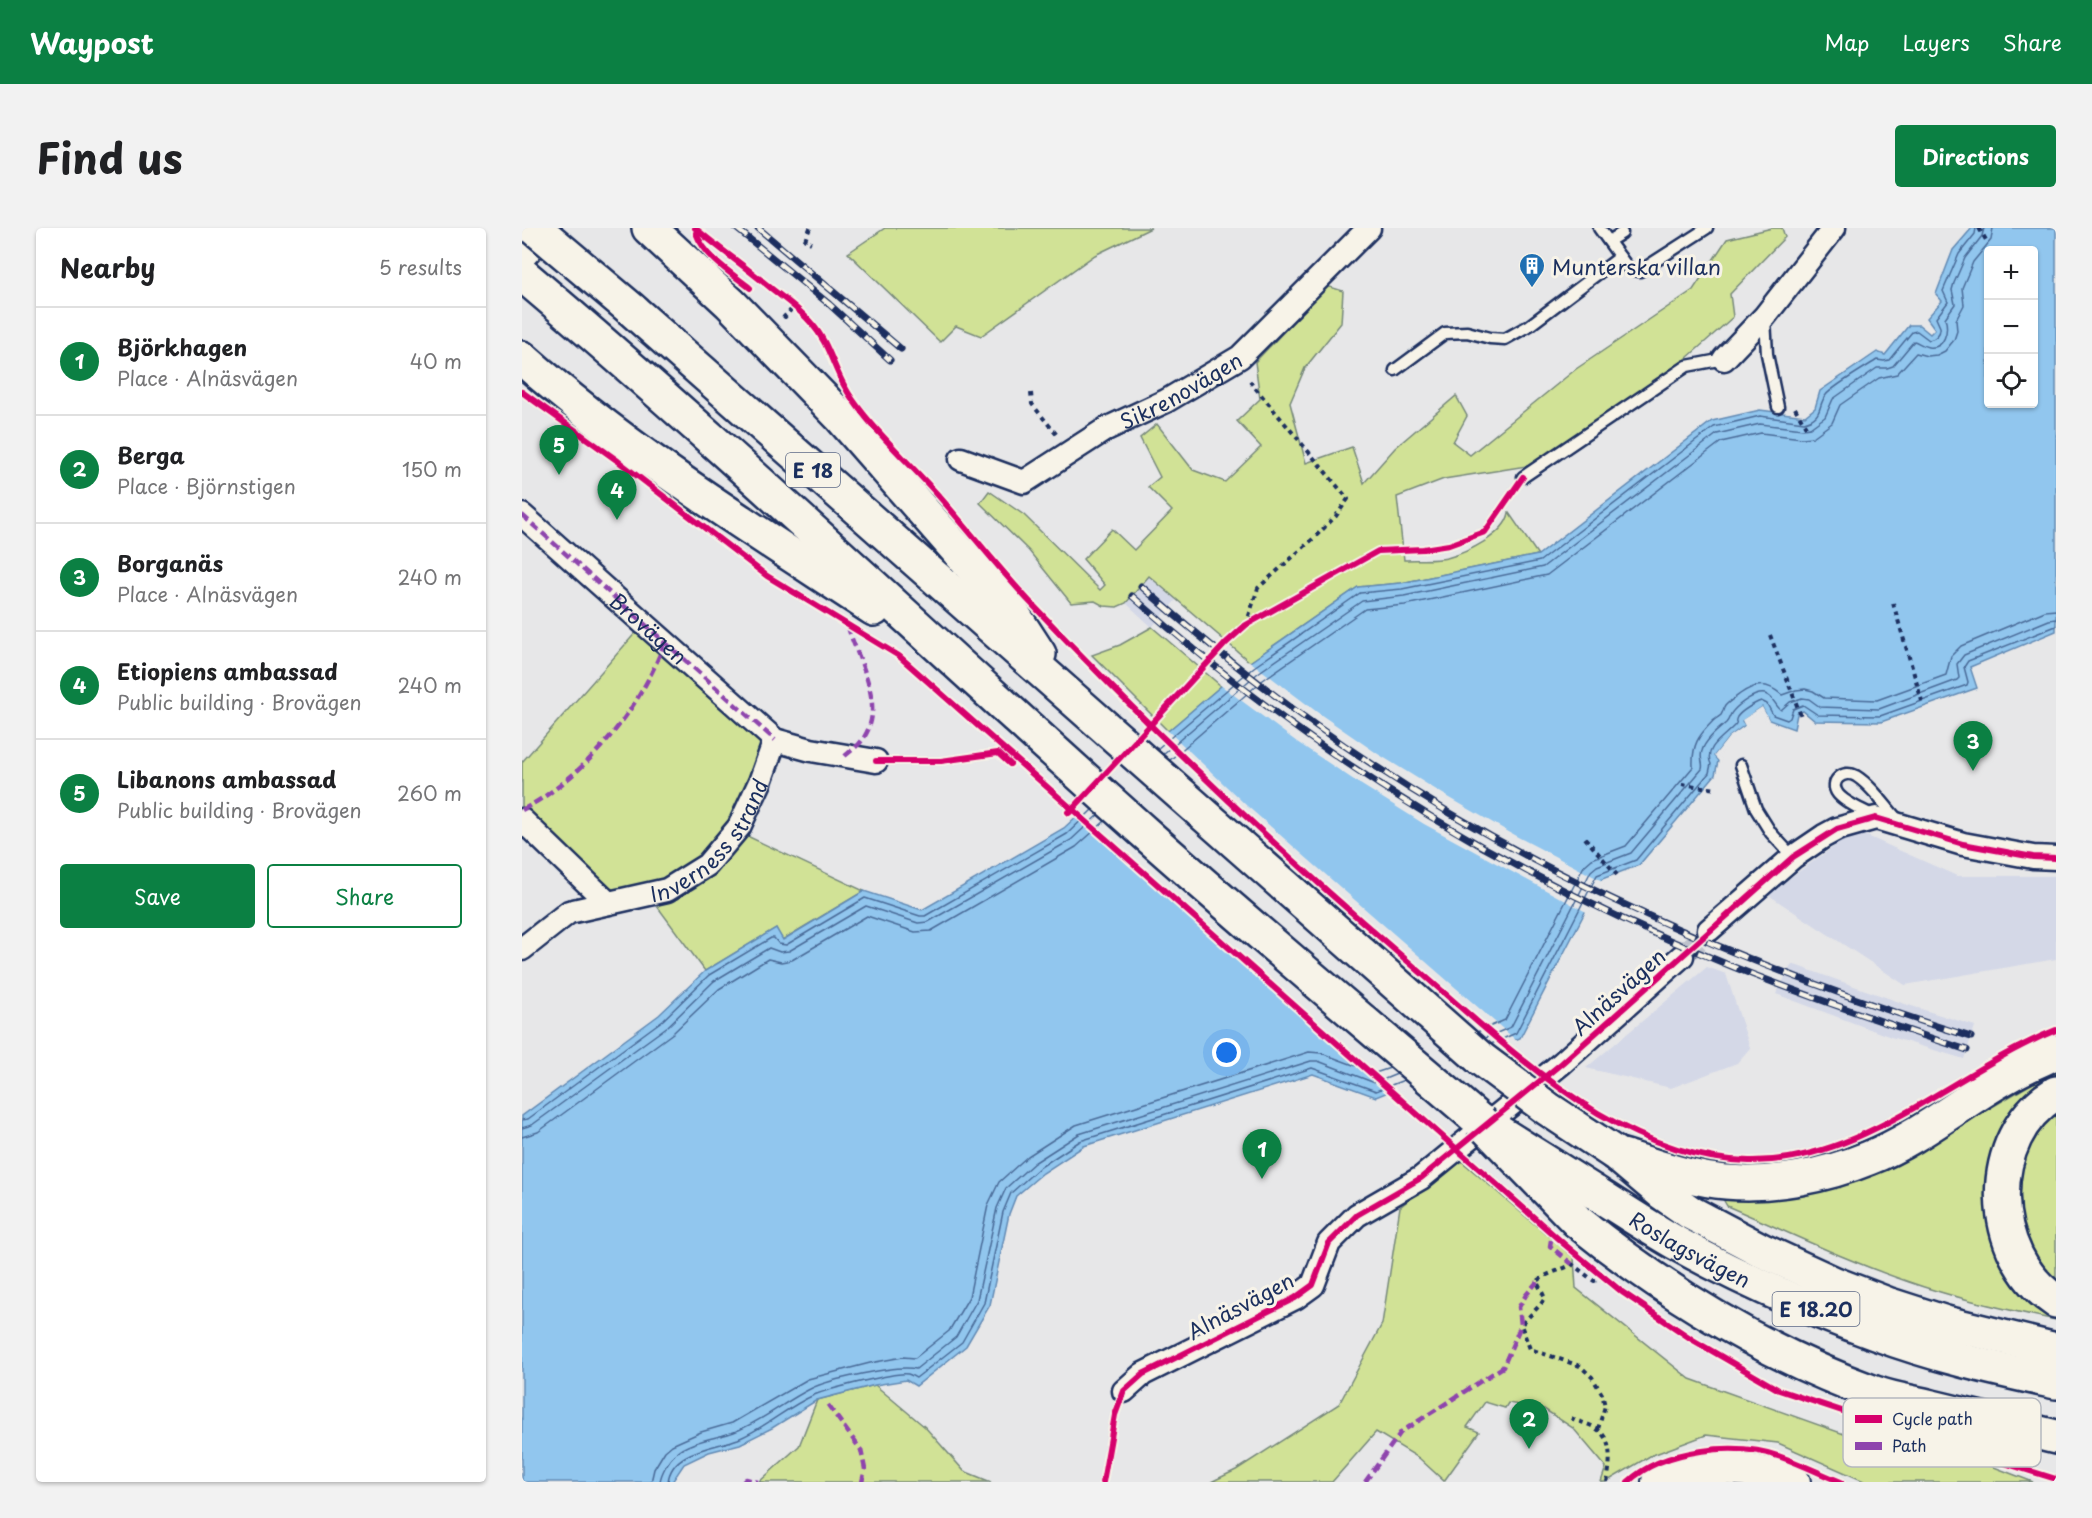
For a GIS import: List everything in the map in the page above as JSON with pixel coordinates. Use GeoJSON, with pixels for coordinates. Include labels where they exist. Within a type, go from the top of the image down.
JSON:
{"type":"FeatureCollection","features":[{"type":"Feature","properties":{"kind":"main road","name":"E 18"},"geometry":{"type":"LineString","coordinates":[[535,228],[1004,622]]}},
{"type":"Feature","properties":{"kind":"main road"},"geometry":{"type":"LineString","coordinates":[[649,228],[730,303],[840,416],[1004,622],[1059,686],[1458,1040],[1548,1109],[1616,1154],[1696,1177],[1726,1182],[1775,1182],[1822,1173],[1870,1158],[1929,1126],[2010,1074],[2056,1052]]}},
{"type":"Feature","properties":{"kind":"main road","name":"E 18"},"geometry":{"type":"LineString","coordinates":[[522,274],[602,342],[1145,833],[1480,1121],[1577,1221],[1616,1252],[1686,1299],[1749,1337],[1820,1371],[1877,1394],[1894,1398]]}},
{"type":"Feature","properties":{"kind":"main road"},"geometry":{"type":"LineString","coordinates":[[522,358],[555,387],[685,485],[962,667]]}},
{"type":"Feature","properties":{"kind":"main road"},"geometry":{"type":"LineString","coordinates":[[2056,1093],[2034,1111],[2012,1145],[2004,1174],[2002,1193],[2007,1234],[2018,1262],[2031,1279],[2056,1301]]}},
{"type":"Feature","properties":{"kind":"main road","name":"Roslagsvägen"},"geometry":{"type":"LineString","coordinates":[[1480,1121],[1676,1243],[1747,1278],[1876,1334],[1983,1366],[2056,1382]]}},
{"type":"Feature","properties":{"kind":"main road","name":"Roslagsvägen"},"geometry":{"type":"LineString","coordinates":[[1616,1154],[1661,1192],[1691,1213],[1764,1251],[1835,1284],[1946,1323],[2056,1350]]}},
{"type":"Feature","properties":{"kind":"main road","name":"E 18"},"geometry":{"type":"LineString","coordinates":[[2041,1433],[2056,1437]]}},
{"type":"Feature","properties":{"kind":"street"},"geometry":{"type":"LineString","coordinates":[[522,252],[545,228]]}},
{"type":"Feature","properties":{"kind":"street","name":"Sikrenovägen"},"geometry":{"type":"LineString","coordinates":[[961,459],[1024,482],[1106,429],[1166,401],[1240,357],[1368,228]]}},
{"type":"Feature","properties":{"kind":"street"},"geometry":{"type":"LineString","coordinates":[[1724,359],[1765,316],[1834,228]]}},
{"type":"Feature","properties":{"kind":"street","name":"Brovägen"},"geometry":{"type":"LineString","coordinates":[[522,515],[775,740]]}},
{"type":"Feature","properties":{"kind":"street"},"geometry":{"type":"LineString","coordinates":[[775,740],[811,750],[876,761]]}},
{"type":"Feature","properties":{"kind":"street","name":"Inverness strand"},"geometry":{"type":"LineString","coordinates":[[522,949],[569,912],[667,890],[707,865],[739,827],[760,782],[775,740]]}},
{"type":"Feature","properties":{"kind":"street"},"geometry":{"type":"LineString","coordinates":[[1709,930],[1793,857],[1837,829],[1876,818],[1963,844],[2033,857],[2056,858]]}},
{"type":"Feature","properties":{"kind":"street"},"geometry":{"type":"LineString","coordinates":[[522,820],[608,903]]}},
{"type":"Feature","properties":{"kind":"street","name":"Alnäsvägen"},"geometry":{"type":"LineString","coordinates":[[1124,1391],[1143,1374],[1295,1298],[1313,1285],[1329,1243],[1357,1215],[1421,1178],[1562,1063],[1682,956]]}},
{"type":"Feature","properties":{"kind":"street"},"geometry":{"type":"LineString","coordinates":[[1658,1482],[1690,1473],[1729,1467],[1766,1472],[1794,1482]]}},
{"type":"Feature","properties":{"kind":"lane"},"geometry":{"type":"LineString","coordinates":[[1599,228],[1629,269],[1640,272],[1707,228]]}},
{"type":"Feature","properties":{"kind":"lane"},"geometry":{"type":"LineString","coordinates":[[1609,242],[1622,233]]}},
{"type":"Feature","properties":{"kind":"lane"},"geometry":{"type":"LineString","coordinates":[[1395,370],[1445,333],[1467,332],[1505,339],[1530,325],[1620,257]]}},
{"type":"Feature","properties":{"kind":"lane"},"geometry":{"type":"LineString","coordinates":[[1765,316],[1767,354],[1778,407]]}},
{"type":"Feature","properties":{"kind":"lane"},"geometry":{"type":"LineString","coordinates":[[1523,477],[1687,366],[1724,359]]}},
{"type":"Feature","properties":{"kind":"lane"},"geometry":{"type":"LineString","coordinates":[[1741,765],[1756,809],[1771,833],[1793,857]]}},
{"type":"Feature","properties":{"kind":"lane"},"geometry":{"type":"LineString","coordinates":[[1876,818],[1839,796],[1834,789],[1839,776],[1854,775],[1870,789],[1902,825]]}},
{"type":"Feature","properties":{"kind":"path"},"geometry":{"type":"LineString","coordinates":[[810,228],[805,240],[815,244],[820,242]]}},
{"type":"Feature","properties":{"kind":"path"},"geometry":{"type":"LineString","coordinates":[[1979,228],[1986,240]]}},
{"type":"Feature","properties":{"kind":"path"},"geometry":{"type":"LineString","coordinates":[[785,299],[800,312]]}},
{"type":"Feature","properties":{"kind":"path"},"geometry":{"type":"LineString","coordinates":[[777,311],[785,317],[794,306]]}},
{"type":"Feature","properties":{"kind":"path"},"geometry":{"type":"LineString","coordinates":[[1235,360],[1348,499],[1336,516],[1315,537],[1258,588],[1246,625]]}},
{"type":"Feature","properties":{"kind":"path"},"geometry":{"type":"LineString","coordinates":[[1031,393],[1032,404],[1071,452]]}},
{"type":"Feature","properties":{"kind":"path"},"geometry":{"type":"LineString","coordinates":[[1795,408],[1806,427]]}},
{"type":"Feature","properties":{"kind":"path"},"geometry":{"type":"LineString","coordinates":[[1893,603],[1922,701]]}},
{"type":"Feature","properties":{"kind":"path"},"geometry":{"type":"LineString","coordinates":[[1239,631],[1256,619]]}},
{"type":"Feature","properties":{"kind":"path"},"geometry":{"type":"LineString","coordinates":[[1770,635],[1801,716]]}},
{"type":"Feature","properties":{"kind":"path"},"geometry":{"type":"LineString","coordinates":[[1682,784],[1716,789]]}},
{"type":"Feature","properties":{"kind":"path"},"geometry":{"type":"LineString","coordinates":[[1585,838],[1617,875]]}},
{"type":"Feature","properties":{"kind":"path"},"geometry":{"type":"LineString","coordinates":[[1598,1430],[1605,1406],[1602,1394],[1592,1377],[1580,1366],[1530,1349],[1521,1325],[1545,1298],[1537,1282],[1542,1276],[1559,1272],[1572,1264],[1594,1281],[1604,1278]]}},
{"type":"Feature","properties":{"kind":"path"},"geometry":{"type":"LineString","coordinates":[[1596,1271],[1613,1285]]}},
{"type":"Feature","properties":{"kind":"path"},"geometry":{"type":"LineString","coordinates":[[1571,1418],[1598,1430],[1606,1442],[1611,1456],[1607,1482]]}},
{"type":"Feature","properties":{"kind":"shaded area"},"geometry":{"type":"Polygon","coordinates":[[[1149,576],[1176,600],[1152,627],[1126,603],[1149,576]]]}},
{"type":"Feature","properties":{"kind":"shaded area"},"geometry":{"type":"Polygon","coordinates":[[[1856,831],[1957,876],[2056,876],[2056,959],[1905,985],[1767,894],[1856,831]]]}},
{"type":"Feature","properties":{"kind":"shaded area"},"geometry":{"type":"Polygon","coordinates":[[[1792,964],[1975,1026],[1964,1059],[1891,1037],[1776,994],[1792,964]]]}},
{"type":"Feature","properties":{"kind":"shaded area"},"geometry":{"type":"Polygon","coordinates":[[[1707,967],[1726,974],[1750,1048],[1737,1063],[1671,1088],[1586,1068],[1707,967]]]}},
{"type":"Feature","properties":{"kind":"green space"},"geometry":{"type":"Polygon","coordinates":[[[885,228],[1151,228],[1095,255],[981,336],[956,326],[940,342],[848,253],[885,228]]]}},
{"type":"Feature","properties":{"kind":"green space"},"geometry":{"type":"Polygon","coordinates":[[[1772,228],[1782,228],[1785,237],[1730,294],[1733,317],[1678,366],[1533,465],[1444,479],[1397,497],[1404,560],[1442,559],[1464,552],[1493,536],[1506,521],[1509,513],[1538,555],[1401,583],[1358,587],[1250,662],[1149,576],[1126,603],[1117,607],[1104,606],[1095,601],[1071,603],[1029,551],[980,503],[989,491],[1024,515],[1100,590],[1105,585],[1083,559],[1112,529],[1134,550],[1172,511],[1148,487],[1160,477],[1140,438],[1157,424],[1193,470],[1225,482],[1261,447],[1237,421],[1260,399],[1255,362],[1327,286],[1343,291],[1341,323],[1305,368],[1290,403],[1306,463],[1352,447],[1364,483],[1395,448],[1456,396],[1467,416],[1453,442],[1470,455],[1576,369],[1693,290],[1727,239],[1772,228]]]}},
{"type":"Feature","properties":{"kind":"green space"},"geometry":{"type":"Polygon","coordinates":[[[1152,627],[1221,686],[1168,731],[1092,655],[1120,645],[1152,627]]]}},
{"type":"Feature","properties":{"kind":"green space"},"geometry":{"type":"Polygon","coordinates":[[[638,630],[759,738],[761,760],[725,835],[679,874],[623,894],[595,881],[533,821],[522,807],[522,762],[638,630]]]}},
{"type":"Feature","properties":{"kind":"green space"},"geometry":{"type":"Polygon","coordinates":[[[745,835],[864,891],[782,940],[776,928],[705,971],[657,906],[703,878],[745,835]]]}},
{"type":"Feature","properties":{"kind":"green space"},"geometry":{"type":"Polygon","coordinates":[[[2056,1072],[2056,1078],[2002,1140],[2039,1299],[2056,1320],[1964,1299],[1886,1274],[1727,1206],[1723,1199],[1758,1197],[1900,1161],[2038,1080],[2056,1072]]]}},
{"type":"Feature","properties":{"kind":"green space"},"geometry":{"type":"Polygon","coordinates":[[[2056,1110],[2056,1283],[2034,1259],[2024,1243],[2018,1223],[2017,1201],[2021,1169],[2028,1146],[2056,1110]]]}},
{"type":"Feature","properties":{"kind":"green space"},"geometry":{"type":"Polygon","coordinates":[[[1459,1159],[1574,1258],[1576,1288],[1690,1379],[1843,1434],[1843,1467],[1994,1467],[2033,1482],[1866,1482],[1778,1443],[1706,1435],[1650,1456],[1606,1482],[1601,1482],[1606,1467],[1573,1428],[1544,1409],[1508,1403],[1505,1408],[1485,1402],[1467,1427],[1479,1432],[1444,1481],[1419,1458],[1376,1432],[1332,1482],[1211,1482],[1236,1470],[1339,1404],[1382,1324],[1400,1207],[1459,1159]]]}},
{"type":"Feature","properties":{"kind":"green space"},"geometry":{"type":"Polygon","coordinates":[[[875,1385],[925,1427],[964,1471],[991,1482],[759,1482],[799,1446],[817,1400],[875,1385]]]}},
{"type":"Feature","properties":{"kind":"water"},"geometry":{"type":"Polygon","coordinates":[[[1972,228],[2056,228],[2056,631],[1970,667],[1977,688],[1881,722],[1815,721],[1803,711],[1797,714],[1794,729],[1769,720],[1762,707],[1742,721],[1745,725],[1729,737],[1714,756],[1718,761],[1715,775],[1639,865],[1602,879],[1520,1038],[1376,1097],[1313,1074],[1084,1146],[1043,1173],[1016,1196],[1009,1214],[990,1305],[966,1346],[916,1386],[906,1380],[875,1385],[817,1400],[772,1428],[740,1444],[709,1452],[684,1464],[672,1482],[522,1482],[522,1116],[659,1015],[705,971],[776,928],[783,940],[864,891],[922,910],[1064,828],[1168,731],[1250,662],[1358,587],[1401,583],[1538,555],[1712,421],[1760,410],[1805,416],[1815,408],[1820,391],[1877,352],[1885,355],[1909,325],[1919,325],[1930,334],[1935,329],[1927,318],[1942,301],[1936,294],[1953,250],[1972,228]]]}},
{"type":"Feature","properties":{"kind":"pier"},"geometry":{"type":"Polygon","coordinates":[[[1248,660],[1378,754],[1514,835],[1604,882],[1588,913],[1424,824],[1297,742],[1219,684],[1248,660]]]}},
{"type":"Feature","properties":{"kind":"pier"},"geometry":{"type":"Polygon","coordinates":[[[1762,707],[1769,720],[1767,722],[1761,711],[1746,721],[1748,727],[1731,739],[1718,756],[1721,763],[1714,756],[1729,737],[1745,726],[1742,720],[1762,707]]]}},
{"type":"Feature","properties":{"kind":"pier"},"geometry":{"type":"Polygon","coordinates":[[[1166,729],[1247,806],[1518,1042],[1389,1095],[1073,816],[1166,729]]]}},
{"type":"Feature","properties":{"kind":"tunnel"},"geometry":{"type":"LineString","coordinates":[[1682,956],[1709,930]]}},
{"type":"Feature","properties":{"kind":"railway"},"geometry":{"type":"LineString","coordinates":[[736,228],[829,304],[890,360]]}},
{"type":"Feature","properties":{"kind":"railway"},"geometry":{"type":"LineString","coordinates":[[758,228],[901,349]]}},
{"type":"Feature","properties":{"kind":"railway"},"geometry":{"type":"LineString","coordinates":[[1141,586],[1282,701],[1372,764],[1513,849],[1587,887],[1738,954],[1893,1012],[1971,1037]]}},
{"type":"Feature","properties":{"kind":"railway"},"geometry":{"type":"LineString","coordinates":[[1132,596],[1200,654],[1341,759],[1415,807],[1491,852],[1569,893],[1731,966],[1790,989],[1967,1050]]}},
{"type":"Feature","properties":{"kind":"marked path"},"geometry":{"type":"LineString","coordinates":[[522,515],[775,740]]}},
{"type":"Feature","properties":{"kind":"marked path"},"geometry":{"type":"LineString","coordinates":[[845,756],[859,744],[868,730],[872,716],[869,685],[847,624]]}},
{"type":"Feature","properties":{"kind":"marked path"},"geometry":{"type":"LineString","coordinates":[[522,810],[546,796],[568,779],[608,738],[642,691],[665,641]]}},
{"type":"Feature","properties":{"kind":"marked path"},"geometry":{"type":"LineString","coordinates":[[1551,1240],[1550,1246],[1572,1264]]}},
{"type":"Feature","properties":{"kind":"marked path"},"geometry":{"type":"LineString","coordinates":[[1365,1482],[1401,1432],[1503,1367],[1521,1325],[1519,1307],[1537,1282]]}},
{"type":"Feature","properties":{"kind":"marked path"},"geometry":{"type":"LineString","coordinates":[[828,1405],[861,1450],[865,1469],[862,1482]]}},
{"type":"Feature","properties":{"kind":"marked path"},"geometry":{"type":"LineString","coordinates":[[743,1482],[746,1479],[758,1482]]}},
{"type":"Feature","properties":{"kind":"cycle path"},"geometry":{"type":"LineString","coordinates":[[695,228],[808,319],[822,338],[849,394],[873,426],[937,494],[1030,602],[1163,738],[1302,868],[1470,1016],[1545,1077],[1598,1113],[1652,1140],[1709,1157],[1749,1161],[1791,1158],[1831,1147],[1870,1131],[2018,1047],[2056,1030]]}},
{"type":"Feature","properties":{"kind":"cycle path"},"geometry":{"type":"LineString","coordinates":[[696,233],[712,257],[750,288]]}},
{"type":"Feature","properties":{"kind":"cycle path"},"geometry":{"type":"LineString","coordinates":[[522,392],[618,461],[767,576],[899,656],[1564,1244],[1622,1292],[1693,1340],[1779,1390],[1843,1411]]}},
{"type":"Feature","properties":{"kind":"cycle path"},"geometry":{"type":"LineString","coordinates":[[1068,812],[1226,643],[1246,625],[1378,551],[1449,545],[1485,532],[1523,477]]}},
{"type":"Feature","properties":{"kind":"cycle path"},"geometry":{"type":"LineString","coordinates":[[876,761],[941,761],[998,753],[1010,764]]}},
{"type":"Feature","properties":{"kind":"cycle path"},"geometry":{"type":"LineString","coordinates":[[1103,1482],[1115,1415],[1124,1391],[1143,1374],[1295,1298],[1313,1285],[1329,1243],[1357,1215],[1421,1178],[1562,1063],[1793,857],[1837,829],[1876,818],[1963,844],[2033,857],[2056,858]]}},
{"type":"Feature","properties":{"kind":"cycle path"},"geometry":{"type":"LineString","coordinates":[[1628,1482],[1660,1462],[1680,1455],[1722,1449],[1763,1452],[1841,1482]]}},
{"type":"Feature","properties":{"kind":"cycle path"},"geometry":{"type":"LineString","coordinates":[[2018,1467],[2056,1479]]}},
{"type":"Feature","properties":{"kind":"place","name":"Munterska villan"},"geometry":{"type":"Point","coordinates":[1532,289]}},
{"type":"Feature","properties":{"kind":"place","name":"Libanons ambassad"},"geometry":{"type":"Point","coordinates":[559,475]}},
{"type":"Feature","properties":{"kind":"place","name":"Etiopiens ambassad"},"geometry":{"type":"Point","coordinates":[617,520]}},
{"type":"Feature","properties":{"kind":"place","name":"Borganäs"},"geometry":{"type":"Point","coordinates":[1973,771]}},
{"type":"Feature","properties":{"kind":"place","name":"Björkhagen"},"geometry":{"type":"Point","coordinates":[1262,1179]}},
{"type":"Feature","properties":{"kind":"place","name":"Berga"},"geometry":{"type":"Point","coordinates":[1529,1449]}}]}
